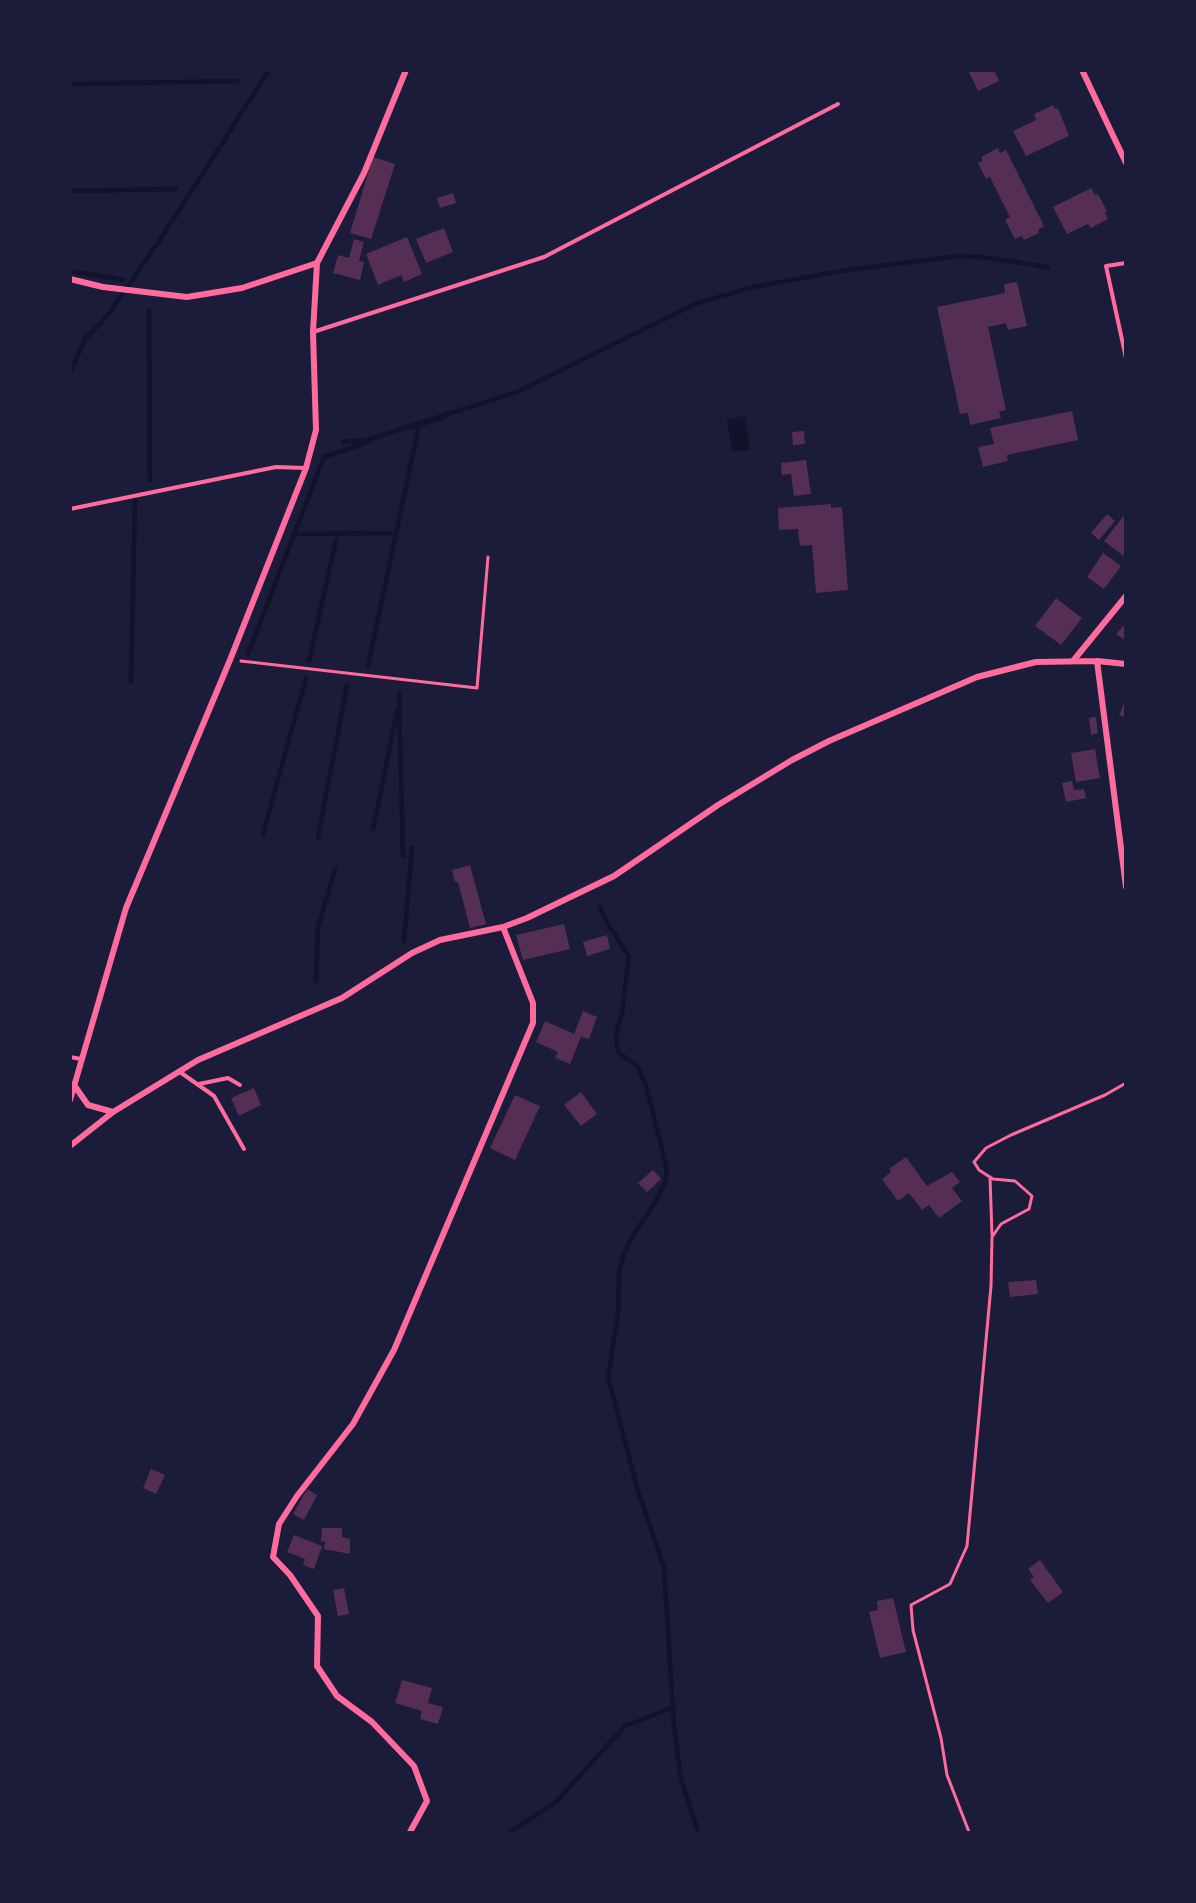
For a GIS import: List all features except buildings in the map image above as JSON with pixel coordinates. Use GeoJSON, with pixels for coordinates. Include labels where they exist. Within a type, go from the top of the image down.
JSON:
{"type":"FeatureCollection","features":[{"type":"Feature","properties":{"kind":"street"},"geometry":{"type":"LineString","coordinates":[[70,1100],[126,908],[230,660],[306,468],[316,430],[314,332],[317,263],[364,173],[406,70]]}},
{"type":"Feature","properties":{"kind":"street"},"geometry":{"type":"LineString","coordinates":[[1082,70],[1125,163]]}},
{"type":"Feature","properties":{"kind":"street"},"geometry":{"type":"LineString","coordinates":[[70,279],[103,287],[187,297],[242,288],[317,263]]}},
{"type":"Feature","properties":{"kind":"street"},"geometry":{"type":"LineString","coordinates":[[1073,661],[1125,596]]}},
{"type":"Feature","properties":{"kind":"street"},"geometry":{"type":"LineString","coordinates":[[1097,661],[1125,887]]}},
{"type":"Feature","properties":{"kind":"street"},"geometry":{"type":"LineString","coordinates":[[70,1146],[113,1112],[198,1060],[342,998],[412,953],[441,940],[503,927],[527,918],[614,876],[718,805],[792,760],[829,741],[977,677],[1036,662],[1097,661],[1125,664]]}},
{"type":"Feature","properties":{"kind":"street"},"geometry":{"type":"LineString","coordinates":[[411,1833],[427,1802],[414,1766],[372,1722],[337,1696],[317,1666],[318,1616],[290,1575],[273,1557],[279,1524],[303,1487],[353,1424],[394,1350],[533,1023],[533,1003],[503,927]]}},
{"type":"Feature","properties":{"kind":"street"},"geometry":{"type":"LineString","coordinates":[[74,1085],[88,1105],[113,1112]]}},
{"type":"Feature","properties":{"kind":"lane"},"geometry":{"type":"LineString","coordinates":[[314,332],[544,257],[838,104]]}},
{"type":"Feature","properties":{"kind":"lane"},"geometry":{"type":"LineString","coordinates":[[1125,262],[1106,266],[1125,358]]}},
{"type":"Feature","properties":{"kind":"lane"},"geometry":{"type":"LineString","coordinates":[[70,509],[276,467],[306,468]]}},
{"type":"Feature","properties":{"kind":"lane"},"geometry":{"type":"LineString","coordinates":[[70,1057],[81,1059]]}},
{"type":"Feature","properties":{"kind":"lane"},"geometry":{"type":"LineString","coordinates":[[179,1071],[214,1096],[244,1149]]}},
{"type":"Feature","properties":{"kind":"lane"},"geometry":{"type":"LineString","coordinates":[[198,1085],[228,1078],[240,1085]]}},
{"type":"Feature","properties":{"kind":"path"},"geometry":{"type":"LineString","coordinates":[[230,660],[477,688],[488,557]]}},
{"type":"Feature","properties":{"kind":"path"},"geometry":{"type":"LineString","coordinates":[[992,1237],[1001,1224],[1029,1209],[1032,1196],[1016,1181],[990,1177],[979,1170],[974,1162],[986,1148],[1106,1095],[1125,1083]]}},
{"type":"Feature","properties":{"kind":"path"},"geometry":{"type":"LineString","coordinates":[[969,1833],[947,1775],[941,1738],[913,1630],[911,1605],[950,1584],[968,1546],[991,1286],[990,1177]]}},
{"type":"Feature","properties":{"kind":"shaded area"},"geometry":{"type":"Polygon","coordinates":[[[745,416],[750,450],[732,452],[727,419],[745,416]]]}},
{"type":"Feature","properties":{"kind":"waterway"},"geometry":{"type":"LineString","coordinates":[[70,373],[85,339],[107,316],[160,240],[269,70]]}},
{"type":"Feature","properties":{"kind":"waterway"},"geometry":{"type":"LineString","coordinates":[[70,84],[237,81]]}},
{"type":"Feature","properties":{"kind":"waterway"},"geometry":{"type":"LineString","coordinates":[[70,191],[176,189]]}},
{"type":"Feature","properties":{"kind":"waterway"},"geometry":{"type":"LineString","coordinates":[[343,442],[367,440],[517,392],[695,304],[753,287],[847,270],[959,256],[1048,267]]}},
{"type":"Feature","properties":{"kind":"waterway"},"geometry":{"type":"LineString","coordinates":[[70,271],[123,280]]}},
{"type":"Feature","properties":{"kind":"waterway"},"geometry":{"type":"LineString","coordinates":[[149,310],[150,480]]}},
{"type":"Feature","properties":{"kind":"waterway"},"geometry":{"type":"LineString","coordinates":[[413,427],[444,417]]}},
{"type":"Feature","properties":{"kind":"waterway"},"geometry":{"type":"LineString","coordinates":[[368,666],[419,425]]}},
{"type":"Feature","properties":{"kind":"waterway"},"geometry":{"type":"LineString","coordinates":[[248,654],[324,457],[371,441]]}},
{"type":"Feature","properties":{"kind":"waterway"},"geometry":{"type":"LineString","coordinates":[[131,682],[135,500]]}},
{"type":"Feature","properties":{"kind":"waterway"},"geometry":{"type":"LineString","coordinates":[[294,534],[396,533]]}},
{"type":"Feature","properties":{"kind":"waterway"},"geometry":{"type":"LineString","coordinates":[[309,661],[336,540]]}},
{"type":"Feature","properties":{"kind":"waterway"},"geometry":{"type":"LineString","coordinates":[[263,834],[306,678]]}},
{"type":"Feature","properties":{"kind":"waterway"},"geometry":{"type":"LineString","coordinates":[[318,837],[347,685]]}},
{"type":"Feature","properties":{"kind":"waterway"},"geometry":{"type":"LineString","coordinates":[[399,693],[403,856]]}},
{"type":"Feature","properties":{"kind":"waterway"},"geometry":{"type":"LineString","coordinates":[[373,829],[397,711]]}},
{"type":"Feature","properties":{"kind":"waterway"},"geometry":{"type":"LineString","coordinates":[[404,941],[412,848]]}},
{"type":"Feature","properties":{"kind":"waterway"},"geometry":{"type":"LineString","coordinates":[[316,981],[318,927],[335,869]]}},
{"type":"Feature","properties":{"kind":"waterway"},"geometry":{"type":"LineString","coordinates":[[599,906],[629,956],[622,1013],[616,1035],[618,1052],[637,1066],[646,1085],[667,1169],[665,1182],[656,1201],[633,1235],[624,1254],[619,1273],[618,1313],[608,1377],[638,1491],[664,1567],[674,1726],[681,1779],[698,1832]]}},
{"type":"Feature","properties":{"kind":"waterway"},"geometry":{"type":"LineString","coordinates":[[510,1832],[555,1803],[625,1726],[674,1707]]}}]}
